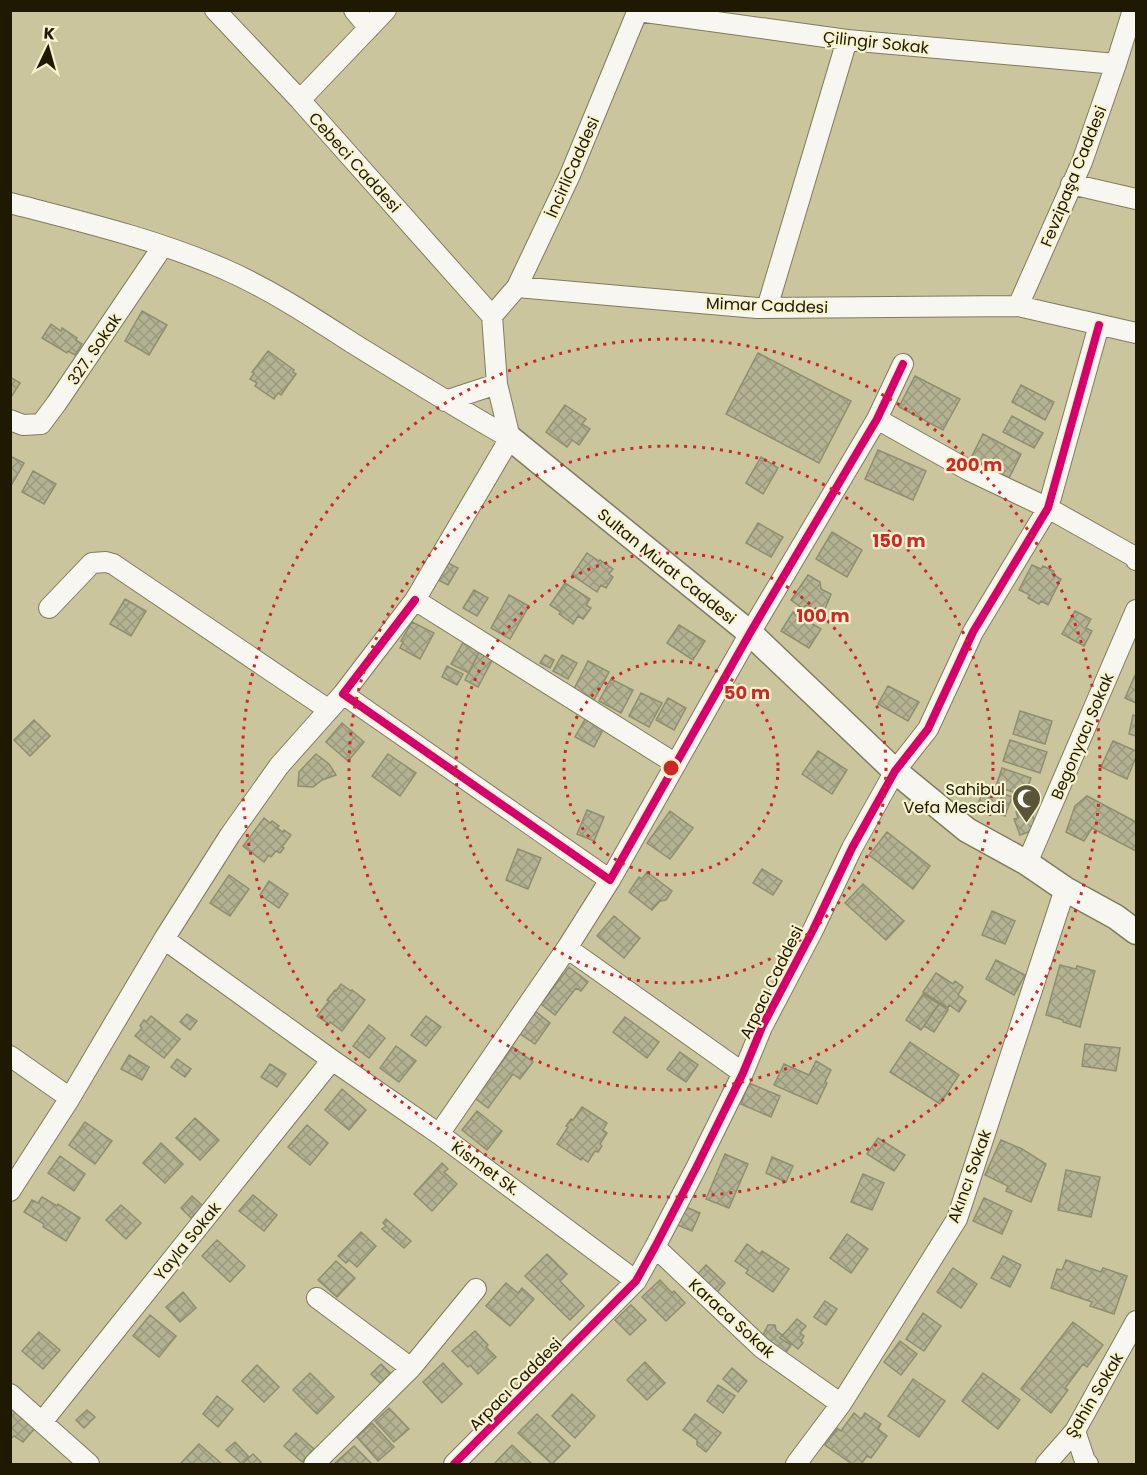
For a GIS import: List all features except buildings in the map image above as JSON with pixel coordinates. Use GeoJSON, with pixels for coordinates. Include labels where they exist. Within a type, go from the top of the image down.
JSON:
{"type":"FeatureCollection","features":[{"type":"Feature","properties":{"kind":"main road","name":"Sultan Murat Caddesi"},"geometry":{"type":"LineString","coordinates":[[510,438],[750,633],[895,771],[967,830],[1027,863],[1065,889],[1116,917],[1137,932]]}},
{"type":"Feature","properties":{"kind":"street","name":"Cebeci Caddesi"},"geometry":{"type":"LineString","coordinates":[[215,10],[300,100],[492,316]]}},
{"type":"Feature","properties":{"kind":"street"},"geometry":{"type":"LineString","coordinates":[[354,10],[369,28]]}},
{"type":"Feature","properties":{"kind":"street"},"geometry":{"type":"LineString","coordinates":[[300,100],[386,10]]}},
{"type":"Feature","properties":{"kind":"street","name":"Fevzipaşa Caddesi"},"geometry":{"type":"LineString","coordinates":[[1018,306],[1082,162],[1133,10]]}},
{"type":"Feature","properties":{"kind":"street","name":"Çilingir Sokak"},"geometry":{"type":"LineString","coordinates":[[638,11],[847,40],[1116,64]]}},
{"type":"Feature","properties":{"kind":"street","name":"İncirliCaddesi"},"geometry":{"type":"LineString","coordinates":[[492,316],[517,287],[570,175],[638,11]]}},
{"type":"Feature","properties":{"kind":"street"},"geometry":{"type":"LineString","coordinates":[[767,308],[847,40]]}},
{"type":"Feature","properties":{"kind":"street"},"geometry":{"type":"LineString","coordinates":[[1071,184],[1137,199]]}},
{"type":"Feature","properties":{"kind":"street"},"geometry":{"type":"LineString","coordinates":[[10,203],[136,236],[225,270],[282,299],[445,401],[510,438]]}},
{"type":"Feature","properties":{"kind":"street","name":"327. Sokak"},"geometry":{"type":"LineString","coordinates":[[10,420],[23,426],[41,424],[57,405],[163,246]]}},
{"type":"Feature","properties":{"kind":"street","name":"Mimar Caddesi"},"geometry":{"type":"LineString","coordinates":[[517,287],[767,308],[1018,306],[1099,325]]}},
{"type":"Feature","properties":{"kind":"street"},"geometry":{"type":"LineString","coordinates":[[10,1191],[70,1098],[164,939],[230,835],[279,766],[343,694],[415,600],[510,438],[497,384],[492,316]]}},
{"type":"Feature","properties":{"kind":"street"},"geometry":{"type":"LineString","coordinates":[[1099,325],[1137,333]]}},
{"type":"Feature","properties":{"kind":"street","name":"Arpacı Caddesi"},"geometry":{"type":"LineString","coordinates":[[454,1464],[636,1281],[655,1248],[852,848],[895,771],[928,729],[973,632],[1048,508],[1099,325]]}},
{"type":"Feature","properties":{"kind":"street"},"geometry":{"type":"LineString","coordinates":[[439,1134],[567,948],[610,880],[750,633],[877,419],[903,364]]}},
{"type":"Feature","properties":{"kind":"street"},"geometry":{"type":"LineString","coordinates":[[445,401],[497,384]]}},
{"type":"Feature","properties":{"kind":"street"},"geometry":{"type":"LineString","coordinates":[[877,419],[968,470],[1048,508],[1136,558]]}},
{"type":"Feature","properties":{"kind":"street"},"geometry":{"type":"LineString","coordinates":[[49,608],[92,563],[112,564],[329,710]]}},
{"type":"Feature","properties":{"kind":"street"},"geometry":{"type":"LineString","coordinates":[[415,600],[676,764]]}},
{"type":"Feature","properties":{"kind":"street","name":"Begonyacı Sokak"},"geometry":{"type":"LineString","coordinates":[[1027,863],[1137,610]]}},
{"type":"Feature","properties":{"kind":"street"},"geometry":{"type":"LineString","coordinates":[[343,694],[610,880]]}},
{"type":"Feature","properties":{"kind":"street","name":"Akıncı Sokak"},"geometry":{"type":"LineString","coordinates":[[796,1464],[841,1404],[957,1219],[1065,889]]}},
{"type":"Feature","properties":{"kind":"street","name":"Kısmet Sk."},"geometry":{"type":"LineString","coordinates":[[164,939],[439,1134],[636,1281]]}},
{"type":"Feature","properties":{"kind":"street"},"geometry":{"type":"LineString","coordinates":[[567,948],[743,1073]]}},
{"type":"Feature","properties":{"kind":"street"},"geometry":{"type":"LineString","coordinates":[[10,1056],[70,1098]]}},
{"type":"Feature","properties":{"kind":"street","name":"Yayla Sokak"},"geometry":{"type":"LineString","coordinates":[[42,1422],[332,1060]]}},
{"type":"Feature","properties":{"kind":"street","name":"Karaca Sokak"},"geometry":{"type":"LineString","coordinates":[[655,1248],[762,1348],[841,1404]]}},
{"type":"Feature","properties":{"kind":"street"},"geometry":{"type":"LineString","coordinates":[[314,1464],[411,1368],[476,1289]]}},
{"type":"Feature","properties":{"kind":"street"},"geometry":{"type":"LineString","coordinates":[[317,1298],[411,1368]]}},
{"type":"Feature","properties":{"kind":"street","name":"Şahin Sokak"},"geometry":{"type":"LineString","coordinates":[[1047,1464],[1075,1431],[1137,1321]]}},
{"type":"Feature","properties":{"kind":"street"},"geometry":{"type":"LineString","coordinates":[[10,1394],[89,1464]]}},
{"type":"Feature","properties":{"kind":"street"},"geometry":{"type":"LineString","coordinates":[[1075,1431],[1088,1464]]}},
{"type":"Feature","properties":{"kind":"cycle path"},"geometry":{"type":"LineString","coordinates":[[454,1464],[636,1281],[696,1168],[743,1073],[762,1027],[813,930],[852,848],[895,771],[928,729],[973,632],[1048,508],[1099,325]]}},
{"type":"Feature","properties":{"kind":"cycle path"},"geometry":{"type":"LineString","coordinates":[[415,600],[343,694],[610,880],[750,633],[877,419],[903,364]]}},
{"type":"Feature","properties":{"kind":"place","name":"Sahibul Vefa Mescidi"},"geometry":{"type":"Point","coordinates":[1026,824]}}]}
